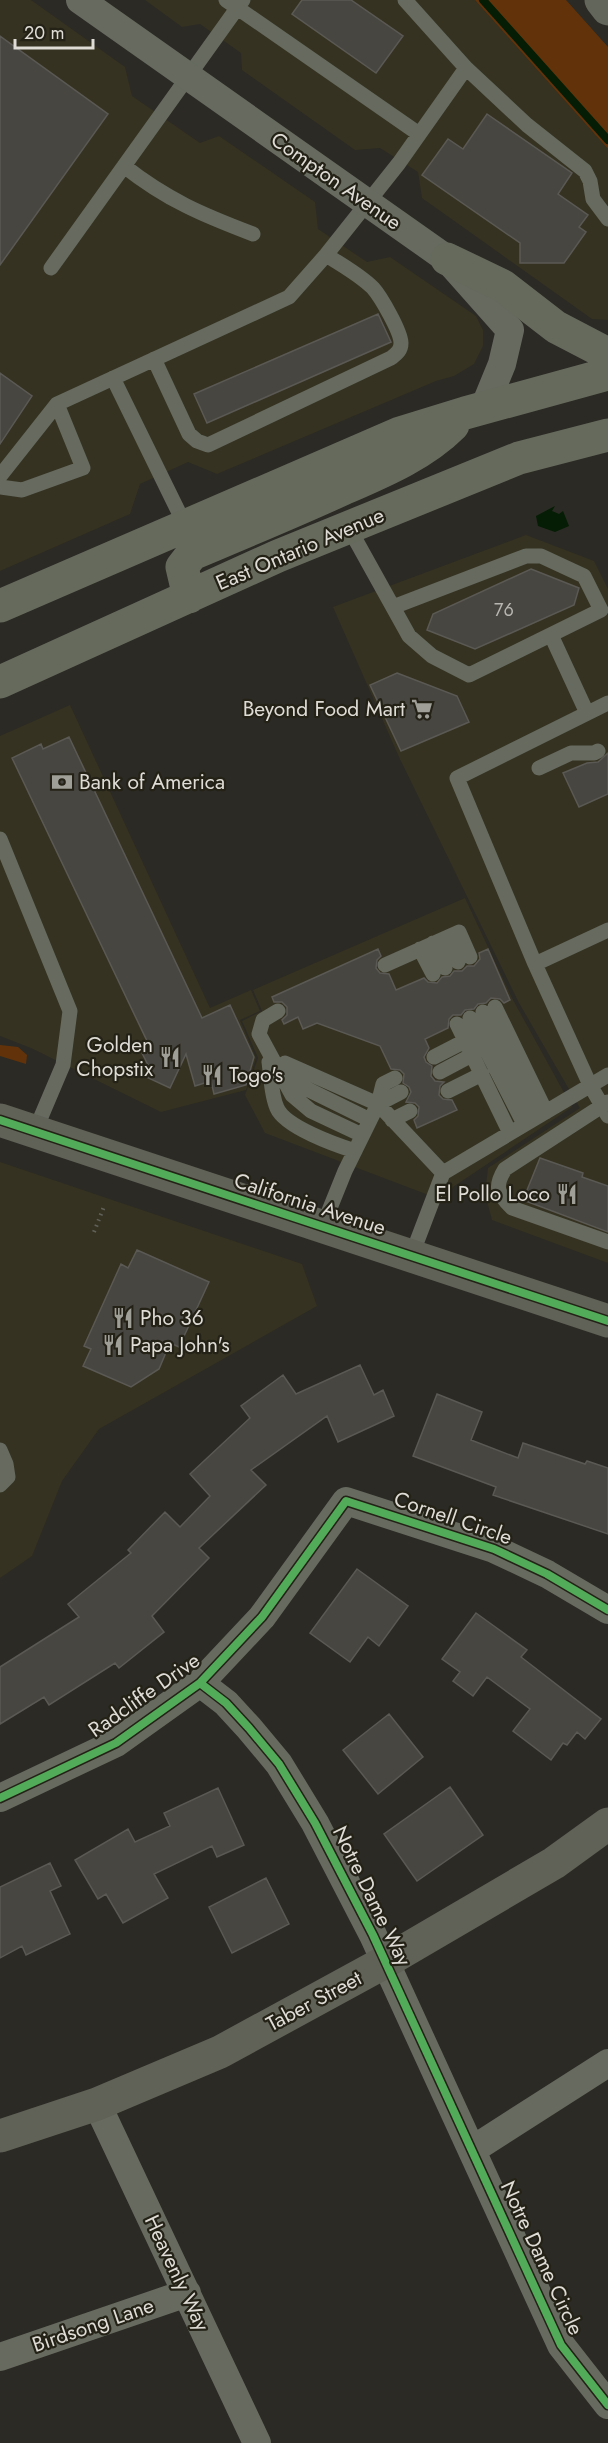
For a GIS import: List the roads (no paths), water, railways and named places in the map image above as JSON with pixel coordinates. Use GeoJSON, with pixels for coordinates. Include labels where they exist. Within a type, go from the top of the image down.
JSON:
{"type":"FeatureCollection","features":[{"type":"Feature","properties":{"kind":"highway"},"geometry":{"type":"LineString","coordinates":[[601,0],[608,9]]}},
{"type":"Feature","properties":{"kind":"main road"},"geometry":{"type":"LineString","coordinates":[[447,259],[503,286],[556,327],[608,354]]}},
{"type":"Feature","properties":{"kind":"main road"},"geometry":{"type":"LineString","coordinates":[[0,606],[400,433],[608,374]]}},
{"type":"Feature","properties":{"kind":"main road"},"geometry":{"type":"LineString","coordinates":[[189,597],[182,567],[192,554],[386,470],[437,441],[475,410]]}},
{"type":"Feature","properties":{"kind":"main road","name":"East Ontario Avenue"},"geometry":{"type":"LineString","coordinates":[[0,682],[278,556],[519,458],[607,433]]}},
{"type":"Feature","properties":{"kind":"street","name":"Compton Avenue"},"geometry":{"type":"LineString","coordinates":[[80,0],[447,259],[510,330],[502,364],[475,410]]}},
{"type":"Feature","properties":{"kind":"street","name":"California Avenue"},"geometry":{"type":"LineString","coordinates":[[0,1120],[608,1321]]}},
{"type":"Feature","properties":{"kind":"street","name":"Cornell Circle"},"geometry":{"type":"LineString","coordinates":[[346,1500],[494,1548],[546,1574],[608,1610]]}},
{"type":"Feature","properties":{"kind":"street","name":"Radcliffe Drive"},"geometry":{"type":"LineString","coordinates":[[0,1798],[116,1743],[200,1683],[262,1617],[346,1500]]}},
{"type":"Feature","properties":{"kind":"street","name":"Notre Dame Way"},"geometry":{"type":"LineString","coordinates":[[200,1683],[226,1703],[279,1764],[315,1823],[385,1962],[472,2150]]}},
{"type":"Feature","properties":{"kind":"street","name":"Taber Street"},"geometry":{"type":"LineString","coordinates":[[0,2136],[97,2104],[220,2052],[385,1962],[554,1863],[608,1824]]}},
{"type":"Feature","properties":{"kind":"street"},"geometry":{"type":"LineString","coordinates":[[472,2150],[608,2063]]}},
{"type":"Feature","properties":{"kind":"street","name":"Heavenly Way"},"geometry":{"type":"LineString","coordinates":[[97,2104],[257,2443]]}},
{"type":"Feature","properties":{"kind":"street","name":"Notre Dame Circle"},"geometry":{"type":"LineString","coordinates":[[472,2150],[561,2345],[608,2405]]}},
{"type":"Feature","properties":{"kind":"street","name":"Birdsong Lane"},"geometry":{"type":"LineString","coordinates":[[0,2357],[187,2294]]}},
{"type":"Feature","properties":{"kind":"lane"},"geometry":{"type":"LineString","coordinates":[[405,0],[466,68],[527,125],[585,171],[590,181],[593,199],[608,219]]}},
{"type":"Feature","properties":{"kind":"lane"},"geometry":{"type":"LineString","coordinates":[[51,267],[189,77],[236,3],[419,134]]}},
{"type":"Feature","properties":{"kind":"lane"},"geometry":{"type":"LineString","coordinates":[[0,476],[57,404],[289,297],[326,255],[419,134],[466,68]]}},
{"type":"Feature","properties":{"kind":"lane"},"geometry":{"type":"LineString","coordinates":[[124,166],[158,192],[201,214],[253,234]]}},
{"type":"Feature","properties":{"kind":"lane"},"geometry":{"type":"LineString","coordinates":[[154,359],[189,434],[197,441],[208,445],[391,358],[401,346],[400,338],[380,298],[363,280],[326,255]]}},
{"type":"Feature","properties":{"kind":"lane"},"geometry":{"type":"LineString","coordinates":[[113,378],[184,525]]}},
{"type":"Feature","properties":{"kind":"lane"},"geometry":{"type":"LineString","coordinates":[[0,487],[22,490],[83,468],[57,404]]}},
{"type":"Feature","properties":{"kind":"lane"},"geometry":{"type":"LineString","coordinates":[[348,528],[409,636],[432,656],[470,675],[601,610],[584,576],[541,556],[526,556],[393,607]]}},
{"type":"Feature","properties":{"kind":"lane"},"geometry":{"type":"LineString","coordinates":[[551,635],[587,713]]}},
{"type":"Feature","properties":{"kind":"lane"},"geometry":{"type":"LineString","coordinates":[[608,703],[457,778],[590,1085],[606,1108],[505,1169],[498,1182],[500,1196],[512,1208],[608,1242]]}},
{"type":"Feature","properties":{"kind":"lane"},"geometry":{"type":"LineString","coordinates":[[539,768],[571,753],[598,751]]}},
{"type":"Feature","properties":{"kind":"lane"},"geometry":{"type":"LineString","coordinates":[[0,839],[70,1011],[63,1065],[35,1131]]}},
{"type":"Feature","properties":{"kind":"lane"},"geometry":{"type":"LineString","coordinates":[[536,964],[608,930]]}},
{"type":"Feature","properties":{"kind":"lane"},"geometry":{"type":"LineString","coordinates":[[385,964],[433,943],[459,932],[452,965],[433,943]]}},
{"type":"Feature","properties":{"kind":"lane"},"geometry":{"type":"LineString","coordinates":[[278,1011],[263,1020],[259,1034],[292,1095],[310,1111],[362,1135]]}},
{"type":"Feature","properties":{"kind":"lane"},"geometry":{"type":"LineString","coordinates":[[478,1024],[535,1118]]}},
{"type":"Feature","properties":{"kind":"lane"},"geometry":{"type":"LineString","coordinates":[[478,1024],[535,1118]]}},
{"type":"Feature","properties":{"kind":"lane"},"geometry":{"type":"LineString","coordinates":[[478,1024],[472,1055],[510,1133]]}},
{"type":"Feature","properties":{"kind":"lane"},"geometry":{"type":"LineString","coordinates":[[472,1055],[437,1065],[478,1024]]}},
{"type":"Feature","properties":{"kind":"lane"},"geometry":{"type":"LineString","coordinates":[[267,1052],[314,1078],[378,1104],[443,1173]]}},
{"type":"Feature","properties":{"kind":"lane"},"geometry":{"type":"LineString","coordinates":[[267,1052],[305,1089],[370,1120]]}},
{"type":"Feature","properties":{"kind":"lane"},"geometry":{"type":"LineString","coordinates":[[267,1052],[275,1103],[280,1114],[326,1141],[355,1152]]}},
{"type":"Feature","properties":{"kind":"lane"},"geometry":{"type":"LineString","coordinates":[[448,1091],[482,1074]]}},
{"type":"Feature","properties":{"kind":"lane"},"geometry":{"type":"LineString","coordinates":[[411,1257],[443,1173],[608,1075]]}},
{"type":"Feature","properties":{"kind":"lane"},"geometry":{"type":"LineString","coordinates":[[322,1228],[362,1135],[378,1104],[383,1084],[395,1078]]}},
{"type":"Feature","properties":{"kind":"lane"},"geometry":{"type":"LineString","coordinates":[[378,1104],[401,1092]]}},
{"type":"Feature","properties":{"kind":"lane"},"geometry":{"type":"LineString","coordinates":[[392,1120],[410,1111]]}},
{"type":"Feature","properties":{"kind":"lane"},"geometry":{"type":"LineString","coordinates":[[0,1450],[6,1464],[8,1478],[0,1485]]}},
{"type":"Feature","properties":{"kind":"waterway"},"geometry":{"type":"LineString","coordinates":[[483,0],[608,140]]}},
{"type":"Feature","properties":{"kind":"place","name":"Beyond Food Mart"},"geometry":{"type":"Point","coordinates":[422,709]}},
{"type":"Feature","properties":{"kind":"place","name":"Bank of America"},"geometry":{"type":"Point","coordinates":[62,782]}},
{"type":"Feature","properties":{"kind":"place","name":"Golden Chopstix"},"geometry":{"type":"Point","coordinates":[170,1057]}},
{"type":"Feature","properties":{"kind":"place","name":"Togo's"},"geometry":{"type":"Point","coordinates":[212,1075]}},
{"type":"Feature","properties":{"kind":"place","name":"El Pollo Loco"},"geometry":{"type":"Point","coordinates":[567,1194]}},
{"type":"Feature","properties":{"kind":"place","name":"Pho 36"},"geometry":{"type":"Point","coordinates":[123,1318]}},
{"type":"Feature","properties":{"kind":"place","name":"Papa John's"},"geometry":{"type":"Point","coordinates":[113,1345]}}]}
